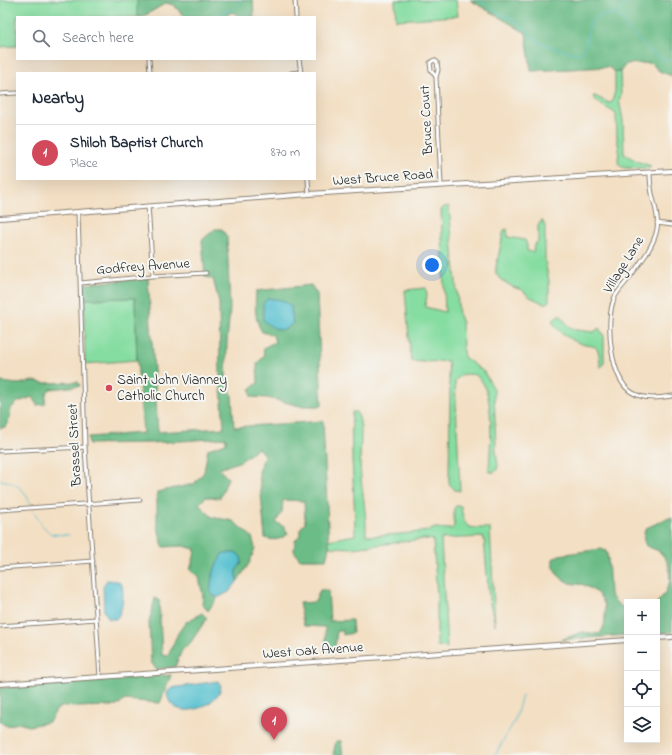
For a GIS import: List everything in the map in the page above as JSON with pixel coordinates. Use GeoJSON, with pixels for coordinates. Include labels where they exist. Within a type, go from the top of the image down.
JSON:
{"type":"FeatureCollection","features":[{"type":"Feature","properties":{"kind":"street"},"geometry":{"type":"LineString","coordinates":[[295,0],[296,16]]}},
{"type":"Feature","properties":{"kind":"street"},"geometry":{"type":"LineString","coordinates":[[150,60],[150,72]]}},
{"type":"Feature","properties":{"kind":"street"},"geometry":{"type":"LineString","coordinates":[[299,60],[301,72]]}},
{"type":"Feature","properties":{"kind":"street","name":"Bruce Court"},"geometry":{"type":"LineString","coordinates":[[436,77],[430,68],[430,63],[434,60],[438,65],[436,77],[441,185]]}},
{"type":"Feature","properties":{"kind":"street"},"geometry":{"type":"LineString","coordinates":[[0,94],[16,93]]}},
{"type":"Feature","properties":{"kind":"street","name":"West Bruce Road"},"geometry":{"type":"LineString","coordinates":[[0,218],[309,194],[672,171]]}},
{"type":"Feature","properties":{"kind":"street","name":"Village Lane"},"geometry":{"type":"LineString","coordinates":[[650,172],[651,187],[658,223],[657,230],[644,258],[614,298],[609,321],[614,361],[622,383],[626,388],[641,396],[653,398],[672,396]]}},
{"type":"Feature","properties":{"kind":"street"},"geometry":{"type":"LineString","coordinates":[[308,180],[309,194]]}},
{"type":"Feature","properties":{"kind":"street"},"geometry":{"type":"LineString","coordinates":[[148,206],[152,276]]}},
{"type":"Feature","properties":{"kind":"street","name":"Brassel Street"},"geometry":{"type":"LineString","coordinates":[[78,212],[86,446],[100,677]]}},
{"type":"Feature","properties":{"kind":"street"},"geometry":{"type":"LineString","coordinates":[[658,223],[672,225]]}},
{"type":"Feature","properties":{"kind":"street","name":"Godfrey Avenue"},"geometry":{"type":"LineString","coordinates":[[81,282],[206,273]]}},
{"type":"Feature","properties":{"kind":"street"},"geometry":{"type":"LineString","coordinates":[[0,451],[86,446]]}},
{"type":"Feature","properties":{"kind":"street"},"geometry":{"type":"LineString","coordinates":[[0,510],[140,500]]}},
{"type":"Feature","properties":{"kind":"street"},"geometry":{"type":"LineString","coordinates":[[0,568],[93,561]]}},
{"type":"Feature","properties":{"kind":"street"},"geometry":{"type":"LineString","coordinates":[[0,626],[96,619]]}},
{"type":"Feature","properties":{"kind":"street"},"geometry":{"type":"LineString","coordinates":[[660,638],[672,637]]}},
{"type":"Feature","properties":{"kind":"street","name":"West Oak Avenue"},"geometry":{"type":"LineString","coordinates":[[0,684],[624,640]]}},
{"type":"Feature","properties":{"kind":"green space"},"geometry":{"type":"Polygon","coordinates":[[[0,0],[221,0],[223,10],[181,13],[174,5],[166,3],[144,16],[16,16],[16,46],[0,47],[0,0]]]}},
{"type":"Feature","properties":{"kind":"green space"},"geometry":{"type":"Polygon","coordinates":[[[137,0],[253,0],[254,16],[240,16],[232,12],[225,16],[184,16],[174,5],[166,3],[144,16],[137,16],[137,0]]]}},
{"type":"Feature","properties":{"kind":"green space"},"geometry":{"type":"Polygon","coordinates":[[[395,0],[456,0],[458,16],[396,20],[395,0]]]}},
{"type":"Feature","properties":{"kind":"green space"},"geometry":{"type":"Polygon","coordinates":[[[470,0],[672,0],[672,76],[659,71],[651,63],[626,64],[620,72],[615,72],[608,67],[531,71],[526,33],[470,0]]]}},
{"type":"Feature","properties":{"kind":"green space"},"geometry":{"type":"Polygon","coordinates":[[[615,72],[620,72],[621,95],[619,100],[623,120],[624,154],[639,162],[651,166],[650,168],[625,168],[620,166],[618,162],[619,149],[616,114],[600,104],[593,96],[609,103],[612,102],[615,91],[615,72]]]}},
{"type":"Feature","properties":{"kind":"green space"},"geometry":{"type":"Polygon","coordinates":[[[449,206],[459,315],[462,323],[464,357],[484,372],[494,389],[496,452],[498,465],[497,470],[490,472],[491,421],[490,407],[484,384],[474,375],[461,375],[455,381],[460,491],[455,490],[449,484],[450,394],[448,361],[411,361],[405,290],[426,288],[427,295],[425,307],[445,312],[441,210],[444,207],[449,206]]]}},
{"type":"Feature","properties":{"kind":"green space"},"geometry":{"type":"Polygon","coordinates":[[[542,220],[545,226],[545,261],[549,281],[549,301],[545,304],[530,297],[522,290],[501,280],[496,274],[496,267],[504,230],[507,229],[508,237],[525,240],[527,251],[533,252],[534,245],[538,241],[538,226],[542,220]]]}},
{"type":"Feature","properties":{"kind":"green space"},"geometry":{"type":"Polygon","coordinates":[[[215,229],[222,229],[227,237],[230,309],[226,375],[232,396],[234,427],[323,421],[329,547],[326,559],[300,559],[294,551],[295,541],[300,535],[300,529],[305,523],[304,501],[283,500],[282,512],[276,522],[284,527],[288,534],[277,539],[265,538],[259,472],[264,455],[258,448],[241,461],[219,469],[228,478],[220,498],[206,497],[199,504],[212,517],[233,521],[252,537],[255,548],[250,562],[237,582],[236,571],[242,562],[211,593],[217,598],[208,611],[202,604],[203,596],[199,577],[190,570],[195,549],[183,546],[163,547],[157,523],[157,492],[194,484],[204,472],[208,449],[226,443],[226,438],[151,443],[89,444],[88,437],[143,433],[137,360],[135,298],[84,299],[83,284],[148,278],[158,432],[224,428],[220,375],[219,302],[213,279],[205,277],[202,240],[215,229]]]}},
{"type":"Feature","properties":{"kind":"green space"},"geometry":{"type":"Polygon","coordinates":[[[311,285],[317,294],[322,406],[300,406],[268,398],[251,397],[250,389],[258,383],[257,364],[264,356],[263,348],[275,342],[273,335],[262,332],[259,327],[255,302],[256,291],[311,285]]]}},
{"type":"Feature","properties":{"kind":"green space"},"geometry":{"type":"Polygon","coordinates":[[[135,298],[137,360],[85,364],[84,299],[135,298]]]}},
{"type":"Feature","properties":{"kind":"green space"},"geometry":{"type":"Polygon","coordinates":[[[560,315],[570,328],[594,332],[599,328],[604,336],[604,363],[600,368],[598,351],[596,348],[571,339],[558,330],[552,321],[560,315]]]}},
{"type":"Feature","properties":{"kind":"green space"},"geometry":{"type":"Polygon","coordinates":[[[34,381],[44,383],[78,382],[80,386],[50,389],[46,394],[45,404],[37,405],[32,397],[18,402],[11,408],[10,418],[5,427],[0,428],[0,382],[18,384],[34,381]]]}},
{"type":"Feature","properties":{"kind":"green space"},"geometry":{"type":"Polygon","coordinates":[[[352,412],[356,412],[361,428],[360,469],[366,535],[400,534],[428,531],[435,528],[451,529],[454,526],[454,508],[456,506],[461,506],[464,520],[468,526],[490,528],[495,625],[489,599],[484,537],[441,539],[447,648],[437,646],[437,597],[433,540],[425,539],[353,548],[329,547],[328,540],[355,535],[352,412]]]}},
{"type":"Feature","properties":{"kind":"green space"},"geometry":{"type":"Polygon","coordinates":[[[672,518],[672,632],[660,633],[660,599],[665,593],[670,581],[669,567],[666,559],[659,551],[646,546],[644,535],[646,528],[672,518]]]}},
{"type":"Feature","properties":{"kind":"green space"},"geometry":{"type":"Polygon","coordinates":[[[601,549],[606,551],[608,558],[610,594],[617,603],[624,608],[624,635],[561,640],[582,632],[599,634],[604,626],[605,605],[600,597],[593,591],[583,585],[570,583],[559,576],[554,568],[553,559],[559,555],[601,549]]]}},
{"type":"Feature","properties":{"kind":"green space"},"geometry":{"type":"Polygon","coordinates":[[[320,590],[328,590],[330,621],[352,620],[353,633],[343,635],[343,631],[337,631],[335,648],[331,652],[326,650],[325,627],[304,626],[299,603],[315,602],[320,590]]]}},
{"type":"Feature","properties":{"kind":"green space"},"geometry":{"type":"Polygon","coordinates":[[[155,598],[159,600],[162,655],[168,656],[178,633],[186,622],[202,613],[207,618],[191,642],[182,650],[175,667],[156,669],[151,662],[149,622],[155,598]]]}},
{"type":"Feature","properties":{"kind":"green space"},"geometry":{"type":"Polygon","coordinates":[[[171,675],[160,703],[125,700],[117,706],[63,706],[57,709],[49,722],[29,726],[18,723],[7,726],[0,722],[0,688],[171,675]]]}},
{"type":"Feature","properties":{"kind":"green space"},"geometry":{"type":"Polygon","coordinates":[[[336,741],[341,741],[343,755],[333,755],[336,741]]]}},
{"type":"Feature","properties":{"kind":"water"},"geometry":{"type":"Polygon","coordinates":[[[268,298],[282,300],[291,306],[293,323],[286,329],[282,330],[274,328],[263,320],[263,304],[268,298]]]}},
{"type":"Feature","properties":{"kind":"water"},"geometry":{"type":"Polygon","coordinates":[[[223,553],[237,553],[241,557],[242,562],[236,571],[237,582],[229,592],[217,598],[211,593],[211,583],[218,562],[223,553]]]}},
{"type":"Feature","properties":{"kind":"water"},"geometry":{"type":"Polygon","coordinates":[[[107,580],[118,581],[122,585],[122,603],[120,612],[116,619],[109,619],[104,611],[103,586],[107,580]]]}},
{"type":"Feature","properties":{"kind":"water"},"geometry":{"type":"Polygon","coordinates":[[[218,681],[221,687],[218,695],[203,706],[194,710],[176,708],[170,702],[167,693],[171,688],[218,681]]]}},
{"type":"Feature","properties":{"kind":"waterway"},"geometry":{"type":"LineString","coordinates":[[215,16],[232,9],[241,0]]}},
{"type":"Feature","properties":{"kind":"waterway"},"geometry":{"type":"LineString","coordinates":[[478,0],[498,13],[515,20],[539,42],[572,53],[580,53],[584,49],[588,30],[594,19],[603,15],[616,14]]}},
{"type":"Feature","properties":{"kind":"waterway"},"geometry":{"type":"LineString","coordinates":[[617,14],[628,0]]}},
{"type":"Feature","properties":{"kind":"waterway"},"geometry":{"type":"LineString","coordinates":[[617,15],[626,24],[629,31],[650,51],[665,60],[672,61]]}},
{"type":"Feature","properties":{"kind":"waterway"},"geometry":{"type":"LineString","coordinates":[[0,480],[6,481],[20,488],[26,495],[31,506]]}},
{"type":"Feature","properties":{"kind":"waterway"},"geometry":{"type":"LineString","coordinates":[[33,510],[42,525],[51,534],[69,535]]}},
{"type":"Feature","properties":{"kind":"waterway"},"geometry":{"type":"LineString","coordinates":[[495,755],[515,720],[522,695]]}},
{"type":"Feature","properties":{"kind":"place","name":"Saint John Vianney Catholic Church"},"geometry":{"type":"Point","coordinates":[109,388]}},
{"type":"Feature","properties":{"kind":"place","name":"Shiloh Baptist Church"},"geometry":{"type":"Point","coordinates":[274,740]}}]}
